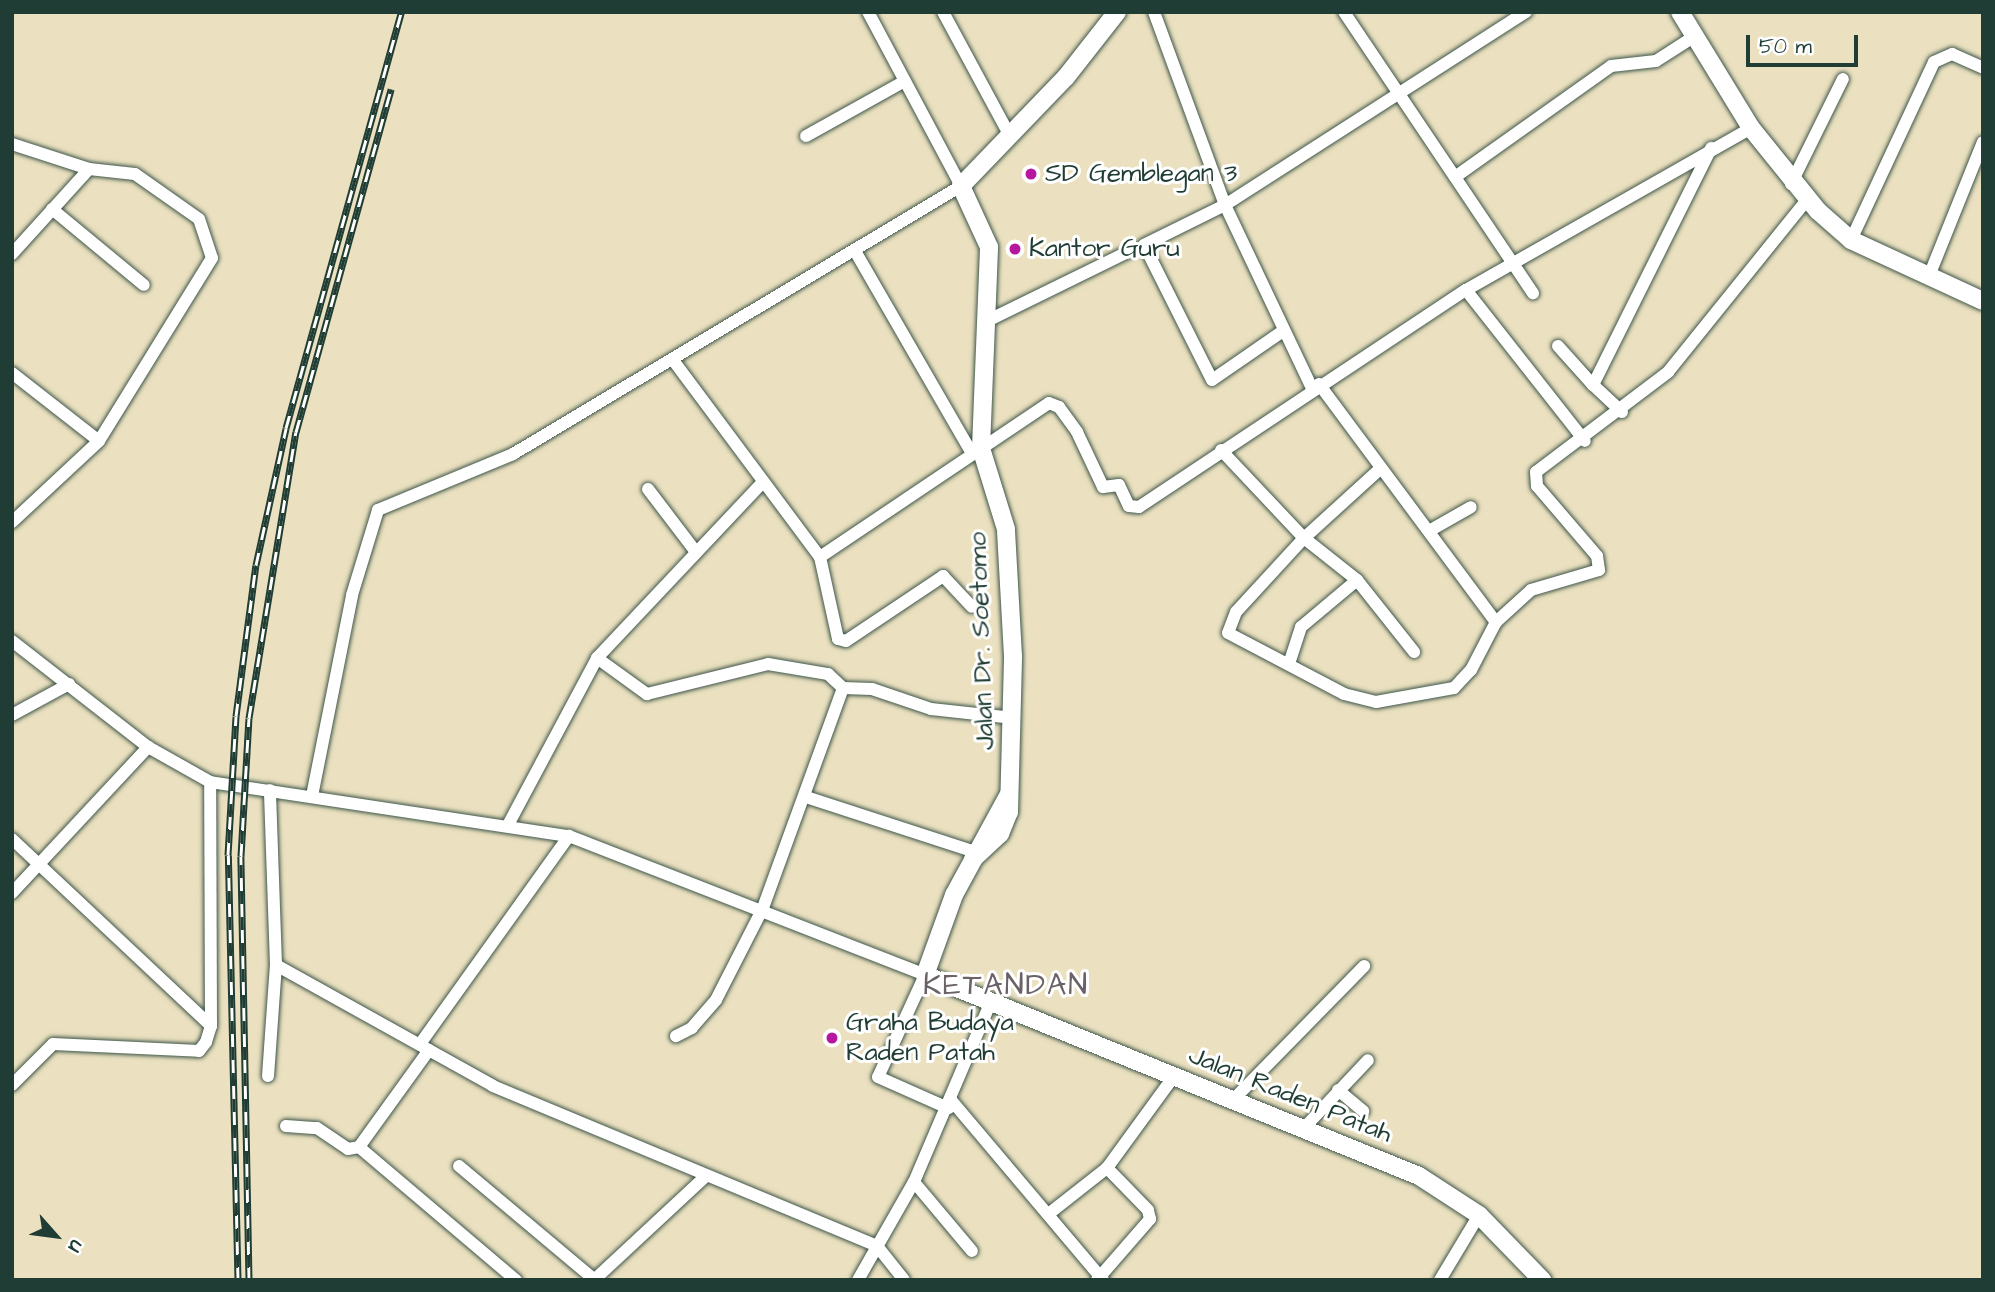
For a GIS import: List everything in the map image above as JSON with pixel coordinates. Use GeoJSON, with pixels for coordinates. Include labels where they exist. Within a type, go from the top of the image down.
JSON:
{"type":"FeatureCollection","features":[{"type":"Feature","properties":{"kind":"street"},"geometry":{"type":"LineString","coordinates":[[867,12],[961,186]]}},
{"type":"Feature","properties":{"kind":"street"},"geometry":{"type":"LineString","coordinates":[[943,12],[1009,134]]}},
{"type":"Feature","properties":{"kind":"street"},"geometry":{"type":"LineString","coordinates":[[312,796],[352,595],[377,510],[513,454],[961,186],[1118,12]]}},
{"type":"Feature","properties":{"kind":"street"},"geometry":{"type":"LineString","coordinates":[[1154,12],[1188,89],[1225,205],[1283,331],[1315,386],[1381,468],[1496,622]]}},
{"type":"Feature","properties":{"kind":"street"},"geometry":{"type":"LineString","coordinates":[[1344,12],[1532,293]]}},
{"type":"Feature","properties":{"kind":"street"},"geometry":{"type":"LineString","coordinates":[[1283,331],[1213,380],[1144,244],[1225,205],[1396,92],[1526,12]]}},
{"type":"Feature","properties":{"kind":"street"},"geometry":{"type":"LineString","coordinates":[[1680,12],[1751,128],[1791,185],[1807,201],[1851,240],[1982,297]]}},
{"type":"Feature","properties":{"kind":"street"},"geometry":{"type":"LineString","coordinates":[[1455,177],[1611,66],[1656,61],[1695,36]]}},
{"type":"Feature","properties":{"kind":"street"},"geometry":{"type":"LineString","coordinates":[[1851,240],[1934,62],[1952,54],[1983,68]]}},
{"type":"Feature","properties":{"kind":"street"},"geometry":{"type":"LineString","coordinates":[[1791,185],[1843,79]]}},
{"type":"Feature","properties":{"kind":"street"},"geometry":{"type":"LineString","coordinates":[[806,136],[905,81]]}},
{"type":"Feature","properties":{"kind":"street"},"geometry":{"type":"LineString","coordinates":[[820,557],[1041,406],[1055,405],[1077,432],[1103,487],[1119,485],[1134,509],[1315,386],[1466,290],[1712,147],[1751,128]]}},
{"type":"Feature","properties":{"kind":"street"},"geometry":{"type":"LineString","coordinates":[[1929,276],[1983,142]]}},
{"type":"Feature","properties":{"kind":"street"},"geometry":{"type":"LineString","coordinates":[[12,144],[89,169],[135,174],[199,219],[212,258],[99,441],[12,522]]}},
{"type":"Feature","properties":{"kind":"street"},"geometry":{"type":"LineString","coordinates":[[1593,385],[1712,147]]}},
{"type":"Feature","properties":{"kind":"street"},"geometry":{"type":"LineString","coordinates":[[12,254],[89,169]]}},
{"type":"Feature","properties":{"kind":"street","name":"Jalan Dr. Soetomo"},"geometry":{"type":"LineString","coordinates":[[925,975],[974,855],[1000,834],[1009,794],[1014,718],[1006,529],[976,450],[989,320],[988,238],[961,186]]}},
{"type":"Feature","properties":{"kind":"street"},"geometry":{"type":"LineString","coordinates":[[1381,468],[1304,538],[1236,612],[1228,633],[1344,694],[1376,702],[1430,696],[1463,681],[1496,622],[1531,590],[1598,570],[1597,556],[1533,479],[1622,412],[1668,372],[1807,201]]}},
{"type":"Feature","properties":{"kind":"street"},"geometry":{"type":"LineString","coordinates":[[52,209],[144,285]]}},
{"type":"Feature","properties":{"kind":"street"},"geometry":{"type":"LineString","coordinates":[[989,320],[1134,250]]}},
{"type":"Feature","properties":{"kind":"street"},"geometry":{"type":"LineString","coordinates":[[855,251],[976,450]]}},
{"type":"Feature","properties":{"kind":"street"},"geometry":{"type":"LineString","coordinates":[[1466,290],[1585,441]]}},
{"type":"Feature","properties":{"kind":"street"},"geometry":{"type":"LineString","coordinates":[[1558,346],[1622,412]]}},
{"type":"Feature","properties":{"kind":"street"},"geometry":{"type":"LineString","coordinates":[[673,360],[820,557],[835,635],[842,641],[943,576],[972,607]]}},
{"type":"Feature","properties":{"kind":"street"},"geometry":{"type":"LineString","coordinates":[[12,373],[99,441]]}},
{"type":"Feature","properties":{"kind":"street"},"geometry":{"type":"LineString","coordinates":[[1221,450],[1304,538],[1357,580],[1414,652]]}},
{"type":"Feature","properties":{"kind":"street"},"geometry":{"type":"LineString","coordinates":[[508,825],[597,658],[763,482]]}},
{"type":"Feature","properties":{"kind":"street"},"geometry":{"type":"LineString","coordinates":[[648,489],[696,552]]}},
{"type":"Feature","properties":{"kind":"street"},"geometry":{"type":"LineString","coordinates":[[1429,531],[1471,507]]}},
{"type":"Feature","properties":{"kind":"street"},"geometry":{"type":"LineString","coordinates":[[1289,664],[1301,627],[1357,580]]}},
{"type":"Feature","properties":{"kind":"street"},"geometry":{"type":"LineString","coordinates":[[12,641],[148,747],[210,782],[569,835],[763,908],[925,975],[878,1077],[950,1104],[1051,1212],[1101,1279],[1150,1219],[1148,1210],[1107,1168]]}},
{"type":"Feature","properties":{"kind":"street"},"geometry":{"type":"LineString","coordinates":[[597,658],[647,694],[768,664],[828,674],[843,688],[881,691],[931,709],[1014,718]]}},
{"type":"Feature","properties":{"kind":"street"},"geometry":{"type":"LineString","coordinates":[[12,715],[69,684]]}},
{"type":"Feature","properties":{"kind":"street"},"geometry":{"type":"LineString","coordinates":[[676,1036],[692,1028],[716,1000],[763,908],[806,797],[843,688]]}},
{"type":"Feature","properties":{"kind":"street"},"geometry":{"type":"LineString","coordinates":[[12,893],[148,747]]}},
{"type":"Feature","properties":{"kind":"street"},"geometry":{"type":"LineString","coordinates":[[12,1085],[53,1044],[199,1051],[211,1026],[210,782]]}},
{"type":"Feature","properties":{"kind":"street"},"geometry":{"type":"LineString","coordinates":[[268,1076],[276,965],[270,790]]}},
{"type":"Feature","properties":{"kind":"street"},"geometry":{"type":"LineString","coordinates":[[806,797],[974,855]]}},
{"type":"Feature","properties":{"kind":"street"},"geometry":{"type":"LineString","coordinates":[[286,1126],[317,1128],[348,1149],[359,1147],[569,835]]}},
{"type":"Feature","properties":{"kind":"street"},"geometry":{"type":"LineString","coordinates":[[12,839],[211,1026]]}},
{"type":"Feature","properties":{"kind":"street"},"geometry":{"type":"LineString","coordinates":[[276,965],[493,1086],[705,1177],[877,1246],[904,1280]]}},
{"type":"Feature","properties":{"kind":"street"},"geometry":{"type":"LineString","coordinates":[[1232,1101],[1364,965]]}},
{"type":"Feature","properties":{"kind":"street","name":"Jalan Raden Patah"},"geometry":{"type":"LineString","coordinates":[[925,975],[990,1004],[1304,1128],[1436,1185],[1479,1215],[1542,1280]]}},
{"type":"Feature","properties":{"kind":"street"},"geometry":{"type":"LineString","coordinates":[[858,1280],[914,1182],[950,1104],[990,1004]]}},
{"type":"Feature","properties":{"kind":"street"},"geometry":{"type":"LineString","coordinates":[[1304,1128],[1368,1060]]}},
{"type":"Feature","properties":{"kind":"street"},"geometry":{"type":"LineString","coordinates":[[1051,1212],[1107,1168],[1174,1076]]}},
{"type":"Feature","properties":{"kind":"street"},"geometry":{"type":"LineString","coordinates":[[1339,1090],[1363,1111]]}},
{"type":"Feature","properties":{"kind":"street"},"geometry":{"type":"LineString","coordinates":[[359,1147],[516,1280]]}},
{"type":"Feature","properties":{"kind":"street"},"geometry":{"type":"LineString","coordinates":[[459,1166],[594,1280],[705,1177]]}},
{"type":"Feature","properties":{"kind":"street"},"geometry":{"type":"LineString","coordinates":[[914,1182],[972,1251]]}},
{"type":"Feature","properties":{"kind":"street"},"geometry":{"type":"LineString","coordinates":[[1440,1280],[1479,1215]]}},
{"type":"Feature","properties":{"kind":"railway"},"geometry":{"type":"LineString","coordinates":[[238,1280],[228,855],[236,716],[256,565],[286,428],[401,12]]}},
{"type":"Feature","properties":{"kind":"railway"},"geometry":{"type":"LineString","coordinates":[[249,1280],[241,856],[249,718],[296,432],[391,89]]}},
{"type":"Feature","properties":{"kind":"place","name":"SD Gemblegan 3"},"geometry":{"type":"Point","coordinates":[1031,174]}},
{"type":"Feature","properties":{"kind":"place","name":"Kantor Guru"},"geometry":{"type":"Point","coordinates":[1015,249]}},
{"type":"Feature","properties":{"kind":"place","name":"Graha Budaya Raden Patah"},"geometry":{"type":"Point","coordinates":[832,1038]}},
{"type":"Feature","properties":{"kind":"district","name":"KETANDAN"},"geometry":{"type":"Point","coordinates":[1006,985]}}]}
